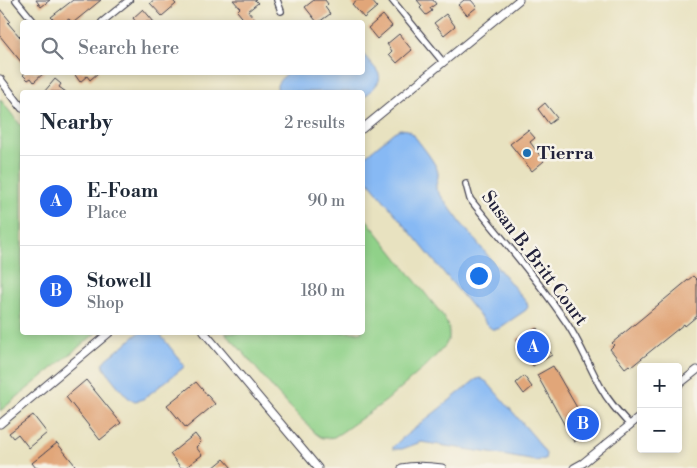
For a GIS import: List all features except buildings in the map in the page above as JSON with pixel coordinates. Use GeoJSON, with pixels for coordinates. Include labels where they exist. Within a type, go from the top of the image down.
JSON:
{"type":"FeatureCollection","features":[{"type":"Feature","properties":{"kind":"street"},"geometry":{"type":"LineString","coordinates":[[16,0],[32,20]]}},
{"type":"Feature","properties":{"kind":"street"},"geometry":{"type":"LineString","coordinates":[[104,20],[129,0]]}},
{"type":"Feature","properties":{"kind":"street"},"geometry":{"type":"LineString","coordinates":[[277,0],[281,11]]}},
{"type":"Feature","properties":{"kind":"street"},"geometry":{"type":"LineString","coordinates":[[392,0],[443,62]]}},
{"type":"Feature","properties":{"kind":"street"},"geometry":{"type":"LineString","coordinates":[[365,127],[519,0]]}},
{"type":"Feature","properties":{"kind":"street"},"geometry":{"type":"LineString","coordinates":[[0,79],[20,105]]}},
{"type":"Feature","properties":{"kind":"street","name":"Susan B. Britt Court"},"geometry":{"type":"LineString","coordinates":[[466,184],[470,199],[564,317],[601,388],[609,401],[630,425]]}},
{"type":"Feature","properties":{"kind":"street"},"geometry":{"type":"LineString","coordinates":[[0,424],[106,335]]}},
{"type":"Feature","properties":{"kind":"street"},"geometry":{"type":"LineString","coordinates":[[207,335],[318,468]]}},
{"type":"Feature","properties":{"kind":"street"},"geometry":{"type":"LineString","coordinates":[[682,382],[697,370]]}},
{"type":"Feature","properties":{"kind":"street"},"geometry":{"type":"LineString","coordinates":[[574,468],[583,463],[637,419]]}},
{"type":"Feature","properties":{"kind":"street"},"geometry":{"type":"LineString","coordinates":[[402,468],[428,466],[442,468]]}},
{"type":"Feature","properties":{"kind":"green space"},"geometry":{"type":"Polygon","coordinates":[[[0,99],[20,124],[20,335],[94,335],[0,411],[0,99]]]}},
{"type":"Feature","properties":{"kind":"green space"},"geometry":{"type":"Polygon","coordinates":[[[365,218],[444,317],[449,328],[449,338],[445,346],[426,366],[386,401],[342,432],[328,438],[322,438],[315,433],[276,392],[227,335],[365,335],[365,218]]]}},
{"type":"Feature","properties":{"kind":"water"},"geometry":{"type":"Polygon","coordinates":[[[365,56],[380,76],[376,85],[365,96],[365,90],[278,90],[279,81],[286,75],[365,75],[365,56]]]}},
{"type":"Feature","properties":{"kind":"water"},"geometry":{"type":"Polygon","coordinates":[[[400,129],[408,130],[413,134],[435,164],[438,173],[436,189],[461,223],[527,303],[528,307],[526,310],[498,329],[492,329],[487,325],[365,177],[365,156],[400,129]]]}},
{"type":"Feature","properties":{"kind":"water"},"geometry":{"type":"Polygon","coordinates":[[[136,335],[161,335],[184,365],[183,368],[143,399],[134,401],[128,398],[116,384],[103,366],[103,362],[136,335]]]}},
{"type":"Feature","properties":{"kind":"water"},"geometry":{"type":"Polygon","coordinates":[[[480,378],[487,382],[536,439],[546,454],[545,459],[536,461],[421,442],[402,449],[393,449],[399,441],[480,378]]]}},
{"type":"Feature","properties":{"kind":"place","name":"Tierra"},"geometry":{"type":"Point","coordinates":[527,153]}},
{"type":"Feature","properties":{"kind":"place","name":"E-Foam"},"geometry":{"type":"Point","coordinates":[533,347]}},
{"type":"Feature","properties":{"kind":"place","name":"Stowell"},"geometry":{"type":"Point","coordinates":[583,424]}}]}
